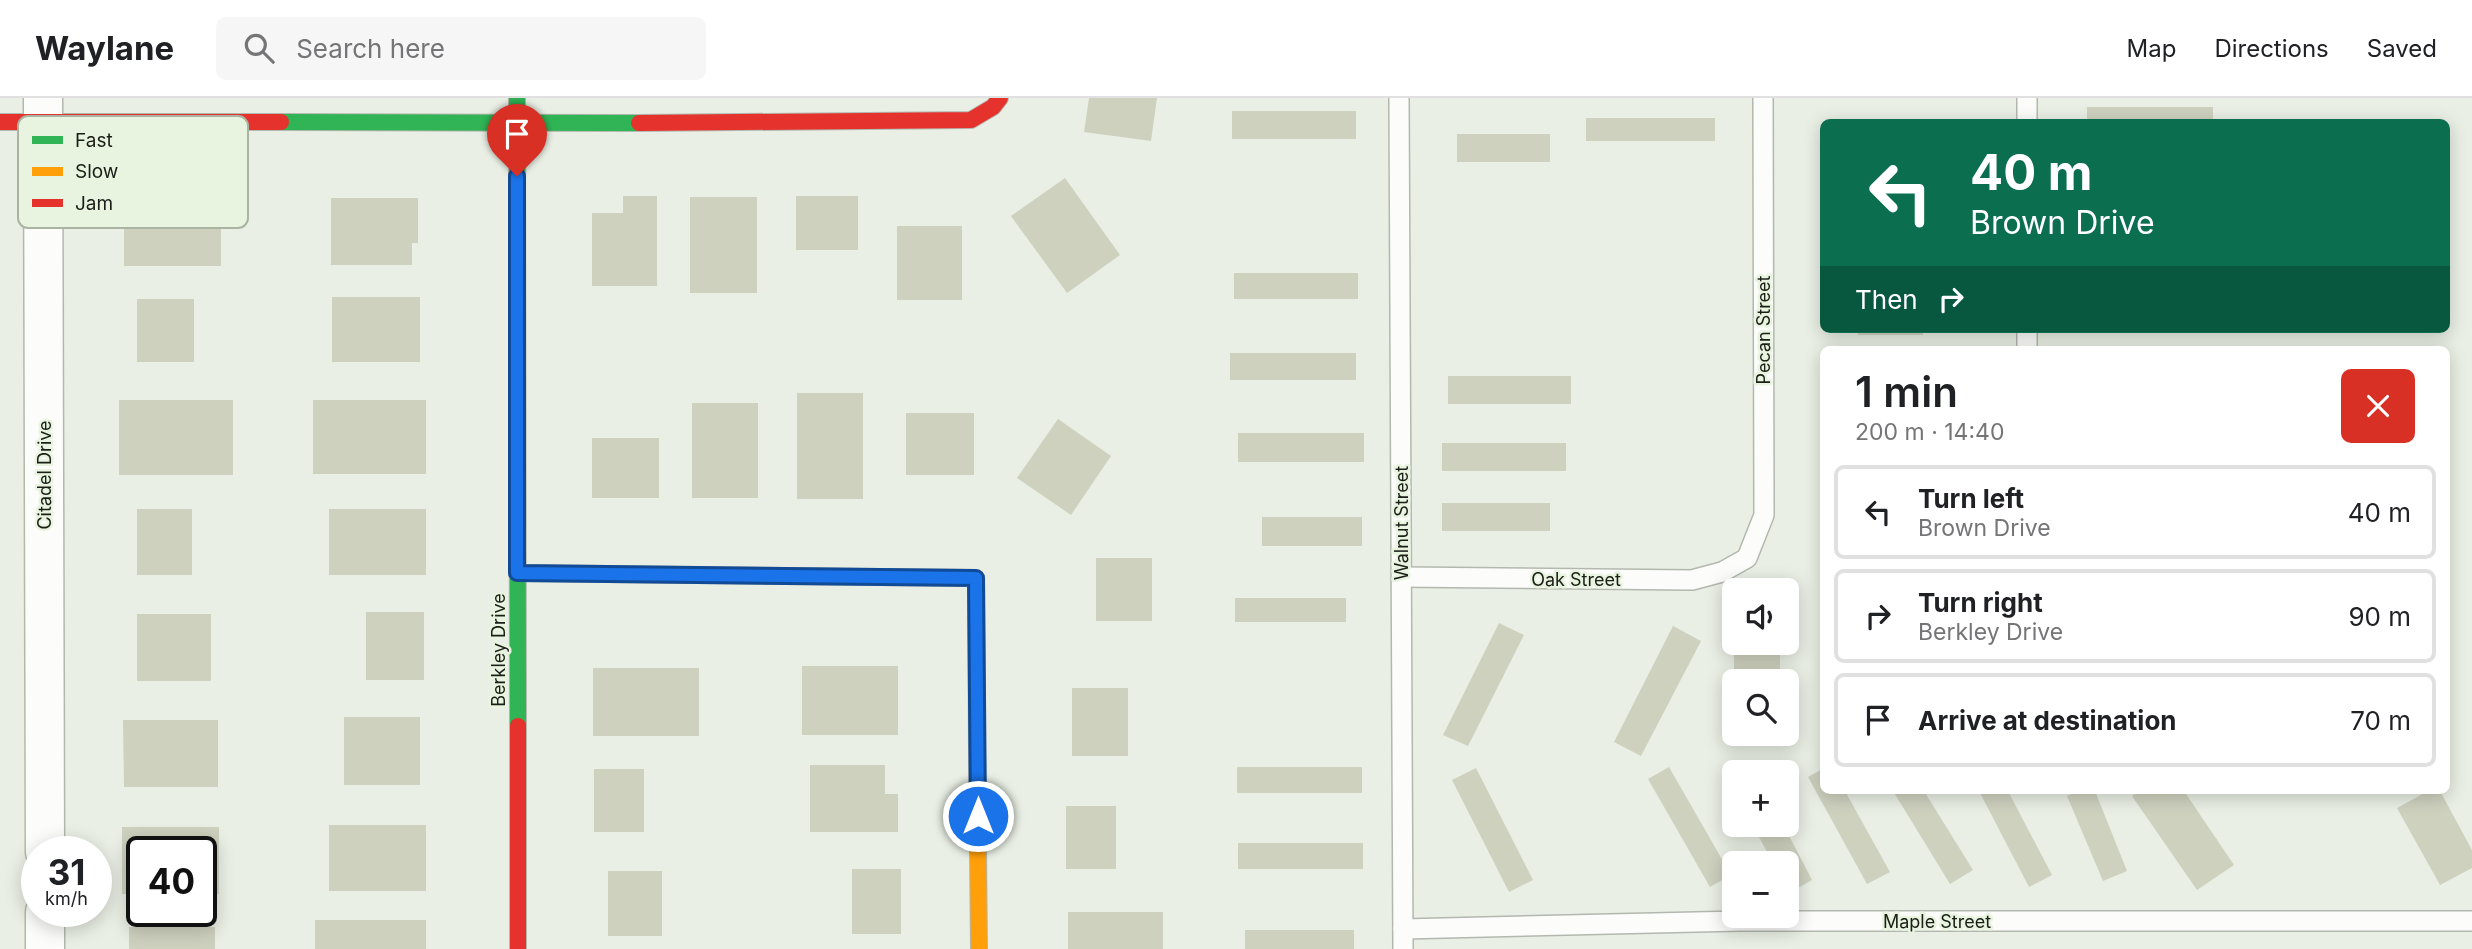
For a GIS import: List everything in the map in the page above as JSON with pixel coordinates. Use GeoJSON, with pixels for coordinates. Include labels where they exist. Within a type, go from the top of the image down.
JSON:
{"type":"FeatureCollection","features":[{"type":"Feature","properties":{"kind":"street","name":"Berkley Drive"},"geometry":{"type":"LineString","coordinates":[[517,98],[518,949]]}},
{"type":"Feature","properties":{"kind":"street"},"geometry":{"type":"LineString","coordinates":[[22,116],[43,110],[517,123],[971,120],[997,103]]}},
{"type":"Feature","properties":{"kind":"street"},"geometry":{"type":"LineString","coordinates":[[0,122],[18,117]]}},
{"type":"Feature","properties":{"kind":"street","name":"Citadel Drive"},"geometry":{"type":"LineString","coordinates":[[43,228],[45,836]]}},
{"type":"Feature","properties":{"kind":"street"},"geometry":{"type":"LineString","coordinates":[[517,573],[976,578],[979,949]]}},
{"type":"Feature","properties":{"kind":"street"},"geometry":{"type":"LineString","coordinates":[[45,927],[46,949]]}},
{"type":"Feature","properties":{"kind":"lane","name":"Walnut Street"},"geometry":{"type":"LineString","coordinates":[[1399,98],[1403,939]]}},
{"type":"Feature","properties":{"kind":"lane","name":"Pecan Street"},"geometry":{"type":"LineString","coordinates":[[1746,558],[1764,515],[1763,98]]}},
{"type":"Feature","properties":{"kind":"lane"},"geometry":{"type":"LineString","coordinates":[[2027,98],[2027,119]]}},
{"type":"Feature","properties":{"kind":"lane","name":"Oak Street"},"geometry":{"type":"LineString","coordinates":[[1402,577],[1692,580],[1722,572],[1746,558]]}},
{"type":"Feature","properties":{"kind":"lane","name":"Maple Street"},"geometry":{"type":"LineString","coordinates":[[1403,939],[1738,921],[2472,921]]}},
{"type":"Feature","properties":{"kind":"building"},"geometry":{"type":"Polygon","coordinates":[[[1089,98],[1157,98],[1151,141],[1084,132],[1089,98]]]}},
{"type":"Feature","properties":{"kind":"building"},"geometry":{"type":"Polygon","coordinates":[[[2087,107],[2213,107],[2213,119],[2087,119],[2087,107]]]}},
{"type":"Feature","properties":{"kind":"building"},"geometry":{"type":"Polygon","coordinates":[[[1232,111],[1356,111],[1356,139],[1232,139],[1232,111]]]}},
{"type":"Feature","properties":{"kind":"building"},"geometry":{"type":"Polygon","coordinates":[[[1586,118],[1715,118],[1715,141],[1586,141],[1586,118]]]}},
{"type":"Feature","properties":{"kind":"building"},"geometry":{"type":"Polygon","coordinates":[[[1457,134],[1550,134],[1550,162],[1457,162],[1457,134]]]}},
{"type":"Feature","properties":{"kind":"building"},"geometry":{"type":"Polygon","coordinates":[[[1065,178],[1120,255],[1067,293],[1011,216],[1065,178]]]}},
{"type":"Feature","properties":{"kind":"building"},"geometry":{"type":"Polygon","coordinates":[[[623,196],[657,196],[657,286],[592,286],[592,213],[623,213],[623,196]]]}},
{"type":"Feature","properties":{"kind":"building"},"geometry":{"type":"Polygon","coordinates":[[[796,196],[858,196],[858,250],[796,250],[796,196]]]}},
{"type":"Feature","properties":{"kind":"building"},"geometry":{"type":"Polygon","coordinates":[[[690,197],[757,197],[757,293],[690,293],[690,197]]]}},
{"type":"Feature","properties":{"kind":"building"},"geometry":{"type":"Polygon","coordinates":[[[331,198],[418,198],[418,243],[412,243],[412,265],[331,265],[331,198]]]}},
{"type":"Feature","properties":{"kind":"building"},"geometry":{"type":"Polygon","coordinates":[[[897,226],[962,226],[962,300],[897,300],[897,226]]]}},
{"type":"Feature","properties":{"kind":"building"},"geometry":{"type":"Polygon","coordinates":[[[124,228],[221,228],[221,266],[124,266],[124,228]]]}},
{"type":"Feature","properties":{"kind":"building"},"geometry":{"type":"Polygon","coordinates":[[[1234,273],[1358,273],[1358,299],[1234,299],[1234,273]]]}},
{"type":"Feature","properties":{"kind":"building"},"geometry":{"type":"Polygon","coordinates":[[[332,297],[420,297],[420,362],[332,362],[332,297]]]}},
{"type":"Feature","properties":{"kind":"building"},"geometry":{"type":"Polygon","coordinates":[[[137,299],[194,299],[194,362],[137,362],[137,299]]]}},
{"type":"Feature","properties":{"kind":"building"},"geometry":{"type":"Polygon","coordinates":[[[1858,333],[1923,333],[1923,335],[1858,333]]]}},
{"type":"Feature","properties":{"kind":"building"},"geometry":{"type":"Polygon","coordinates":[[[1230,353],[1356,353],[1356,380],[1230,380],[1230,353]]]}},
{"type":"Feature","properties":{"kind":"building"},"geometry":{"type":"Polygon","coordinates":[[[1448,376],[1571,376],[1571,404],[1448,404],[1448,376]]]}},
{"type":"Feature","properties":{"kind":"building"},"geometry":{"type":"Polygon","coordinates":[[[797,393],[863,393],[863,499],[797,499],[797,393]]]}},
{"type":"Feature","properties":{"kind":"building"},"geometry":{"type":"Polygon","coordinates":[[[119,400],[233,400],[233,475],[119,475],[119,400]]]}},
{"type":"Feature","properties":{"kind":"building"},"geometry":{"type":"Polygon","coordinates":[[[313,400],[426,400],[426,474],[313,474],[313,400]]]}},
{"type":"Feature","properties":{"kind":"building"},"geometry":{"type":"Polygon","coordinates":[[[692,403],[758,403],[758,498],[692,498],[692,403]]]}},
{"type":"Feature","properties":{"kind":"building"},"geometry":{"type":"Polygon","coordinates":[[[906,413],[974,413],[974,475],[906,475],[906,413]]]}},
{"type":"Feature","properties":{"kind":"building"},"geometry":{"type":"Polygon","coordinates":[[[1058,419],[1111,456],[1071,515],[1017,478],[1058,419]]]}},
{"type":"Feature","properties":{"kind":"building"},"geometry":{"type":"Polygon","coordinates":[[[1238,433],[1364,433],[1364,462],[1238,462],[1238,433]]]}},
{"type":"Feature","properties":{"kind":"building"},"geometry":{"type":"Polygon","coordinates":[[[592,438],[659,438],[659,498],[592,498],[592,438]]]}},
{"type":"Feature","properties":{"kind":"building"},"geometry":{"type":"Polygon","coordinates":[[[1442,443],[1566,443],[1566,471],[1442,471],[1442,443]]]}},
{"type":"Feature","properties":{"kind":"building"},"geometry":{"type":"Polygon","coordinates":[[[1442,503],[1550,503],[1550,531],[1442,531],[1442,503]]]}},
{"type":"Feature","properties":{"kind":"building"},"geometry":{"type":"Polygon","coordinates":[[[137,509],[192,509],[192,575],[137,575],[137,509]]]}},
{"type":"Feature","properties":{"kind":"building"},"geometry":{"type":"Polygon","coordinates":[[[329,509],[426,509],[426,575],[329,575],[329,509]]]}},
{"type":"Feature","properties":{"kind":"building"},"geometry":{"type":"Polygon","coordinates":[[[1262,517],[1362,517],[1362,546],[1262,546],[1262,517]]]}},
{"type":"Feature","properties":{"kind":"building"},"geometry":{"type":"Polygon","coordinates":[[[1096,558],[1152,558],[1152,621],[1096,621],[1096,558]]]}},
{"type":"Feature","properties":{"kind":"building"},"geometry":{"type":"Polygon","coordinates":[[[1235,598],[1346,598],[1346,622],[1235,622],[1235,598]]]}},
{"type":"Feature","properties":{"kind":"building"},"geometry":{"type":"Polygon","coordinates":[[[366,612],[424,612],[424,680],[366,680],[366,612]]]}},
{"type":"Feature","properties":{"kind":"building"},"geometry":{"type":"Polygon","coordinates":[[[137,614],[211,614],[211,681],[137,681],[137,614]]]}},
{"type":"Feature","properties":{"kind":"building"},"geometry":{"type":"Polygon","coordinates":[[[1499,623],[1524,635],[1468,746],[1443,735],[1499,623]]]}},
{"type":"Feature","properties":{"kind":"building"},"geometry":{"type":"Polygon","coordinates":[[[1673,626],[1701,641],[1641,756],[1614,742],[1673,626]]]}},
{"type":"Feature","properties":{"kind":"building"},"geometry":{"type":"Polygon","coordinates":[[[1734,655],[1780,655],[1780,669],[1734,669],[1734,655]]]}},
{"type":"Feature","properties":{"kind":"building"},"geometry":{"type":"Polygon","coordinates":[[[802,666],[898,666],[898,735],[802,735],[802,666]]]}},
{"type":"Feature","properties":{"kind":"building"},"geometry":{"type":"Polygon","coordinates":[[[593,668],[699,668],[699,736],[593,736],[593,668]]]}},
{"type":"Feature","properties":{"kind":"building"},"geometry":{"type":"Polygon","coordinates":[[[1072,688],[1128,688],[1128,756],[1072,756],[1072,688]]]}},
{"type":"Feature","properties":{"kind":"building"},"geometry":{"type":"Polygon","coordinates":[[[344,717],[420,717],[420,785],[344,785],[344,717]]]}},
{"type":"Feature","properties":{"kind":"building"},"geometry":{"type":"Polygon","coordinates":[[[123,720],[218,720],[218,787],[124,787],[123,720]]]}},
{"type":"Feature","properties":{"kind":"building"},"geometry":{"type":"Polygon","coordinates":[[[810,765],[885,765],[885,794],[898,794],[898,832],[810,832],[810,765]]]}},
{"type":"Feature","properties":{"kind":"building"},"geometry":{"type":"Polygon","coordinates":[[[1237,767],[1362,767],[1362,793],[1237,793],[1237,767]]]}},
{"type":"Feature","properties":{"kind":"building"},"geometry":{"type":"Polygon","coordinates":[[[1669,767],[1722,859],[1722,880],[1710,887],[1648,779],[1669,767]]]}},
{"type":"Feature","properties":{"kind":"building"},"geometry":{"type":"Polygon","coordinates":[[[1476,768],[1533,880],[1509,892],[1452,780],[1476,768]]]}},
{"type":"Feature","properties":{"kind":"building"},"geometry":{"type":"Polygon","coordinates":[[[594,769],[644,769],[644,832],[594,832],[594,769]]]}},
{"type":"Feature","properties":{"kind":"building"},"geometry":{"type":"Polygon","coordinates":[[[1820,770],[1820,794],[1847,794],[1890,872],[1867,884],[1808,777],[1820,770]]]}},
{"type":"Feature","properties":{"kind":"building"},"geometry":{"type":"Polygon","coordinates":[[[1895,794],[1926,794],[1973,870],[1950,884],[1895,794]]]}},
{"type":"Feature","properties":{"kind":"building"},"geometry":{"type":"Polygon","coordinates":[[[1981,794],[2010,794],[2052,875],[2029,887],[1981,794]]]}},
{"type":"Feature","properties":{"kind":"building"},"geometry":{"type":"Polygon","coordinates":[[[2096,794],[2127,871],[2103,881],[2067,796],[2096,794]]]}},
{"type":"Feature","properties":{"kind":"building"},"geometry":{"type":"Polygon","coordinates":[[[2186,794],[2234,865],[2197,890],[2132,796],[2186,794]]]}},
{"type":"Feature","properties":{"kind":"building"},"geometry":{"type":"Polygon","coordinates":[[[2423,794],[2442,794],[2472,850],[2472,868],[2440,885],[2397,808],[2423,794]]]}},
{"type":"Feature","properties":{"kind":"building"},"geometry":{"type":"Polygon","coordinates":[[[1066,806],[1116,806],[1116,869],[1066,869],[1066,806]]]}},
{"type":"Feature","properties":{"kind":"building"},"geometry":{"type":"Polygon","coordinates":[[[329,825],[426,825],[426,891],[329,891],[329,825]]]}},
{"type":"Feature","properties":{"kind":"building"},"geometry":{"type":"Polygon","coordinates":[[[122,827],[219,827],[219,894],[217,836],[126,836],[126,894],[122,894],[122,827]]]}},
{"type":"Feature","properties":{"kind":"building"},"geometry":{"type":"Polygon","coordinates":[[[1759,837],[1790,837],[1797,851],[1767,851],[1759,837]]]}},
{"type":"Feature","properties":{"kind":"building"},"geometry":{"type":"Polygon","coordinates":[[[1238,843],[1363,843],[1363,869],[1238,869],[1238,843]]]}},
{"type":"Feature","properties":{"kind":"building"},"geometry":{"type":"Polygon","coordinates":[[[1799,855],[1812,880],[1799,887],[1799,855]]]}},
{"type":"Feature","properties":{"kind":"building"},"geometry":{"type":"Polygon","coordinates":[[[852,869],[901,869],[901,934],[852,934],[852,869]]]}},
{"type":"Feature","properties":{"kind":"building"},"geometry":{"type":"Polygon","coordinates":[[[608,871],[662,871],[662,936],[608,936],[608,871]]]}},
{"type":"Feature","properties":{"kind":"building"},"geometry":{"type":"Polygon","coordinates":[[[1068,912],[1163,912],[1163,949],[1068,949],[1068,912]]]}},
{"type":"Feature","properties":{"kind":"building"},"geometry":{"type":"Polygon","coordinates":[[[315,920],[426,920],[426,949],[315,949],[315,920]]]}},
{"type":"Feature","properties":{"kind":"building"},"geometry":{"type":"Polygon","coordinates":[[[129,927],[215,927],[215,949],[129,949],[129,927]]]}},
{"type":"Feature","properties":{"kind":"building"},"geometry":{"type":"Polygon","coordinates":[[[1245,930],[1354,930],[1354,949],[1245,949],[1245,930]]]}},
{"type":"Feature","properties":{"kind":"traffic: fast"},"geometry":{"type":"LineString","coordinates":[[517,98],[518,726]]}},
{"type":"Feature","properties":{"kind":"traffic: fast"},"geometry":{"type":"LineString","coordinates":[[281,122],[639,123]]}},
{"type":"Feature","properties":{"kind":"traffic: fast"},"geometry":{"type":"LineString","coordinates":[[517,573],[976,578],[977,750]]}},
{"type":"Feature","properties":{"kind":"traffic: slow"},"geometry":{"type":"LineString","coordinates":[[977,750],[979,949]]}},
{"type":"Feature","properties":{"kind":"traffic: jam"},"geometry":{"type":"LineString","coordinates":[[639,123],[971,120],[993,107],[1000,98]]}},
{"type":"Feature","properties":{"kind":"traffic: jam"},"geometry":{"type":"LineString","coordinates":[[0,122],[18,122]]}},
{"type":"Feature","properties":{"kind":"traffic: jam"},"geometry":{"type":"LineString","coordinates":[[248,122],[281,122]]}},
{"type":"Feature","properties":{"kind":"traffic: jam"},"geometry":{"type":"LineString","coordinates":[[518,726],[518,949]]}},
{"type":"Feature","properties":{"kind":"route"},"geometry":{"type":"LineString","coordinates":[[517,176],[517,573],[976,578],[978,816]]}}]}
